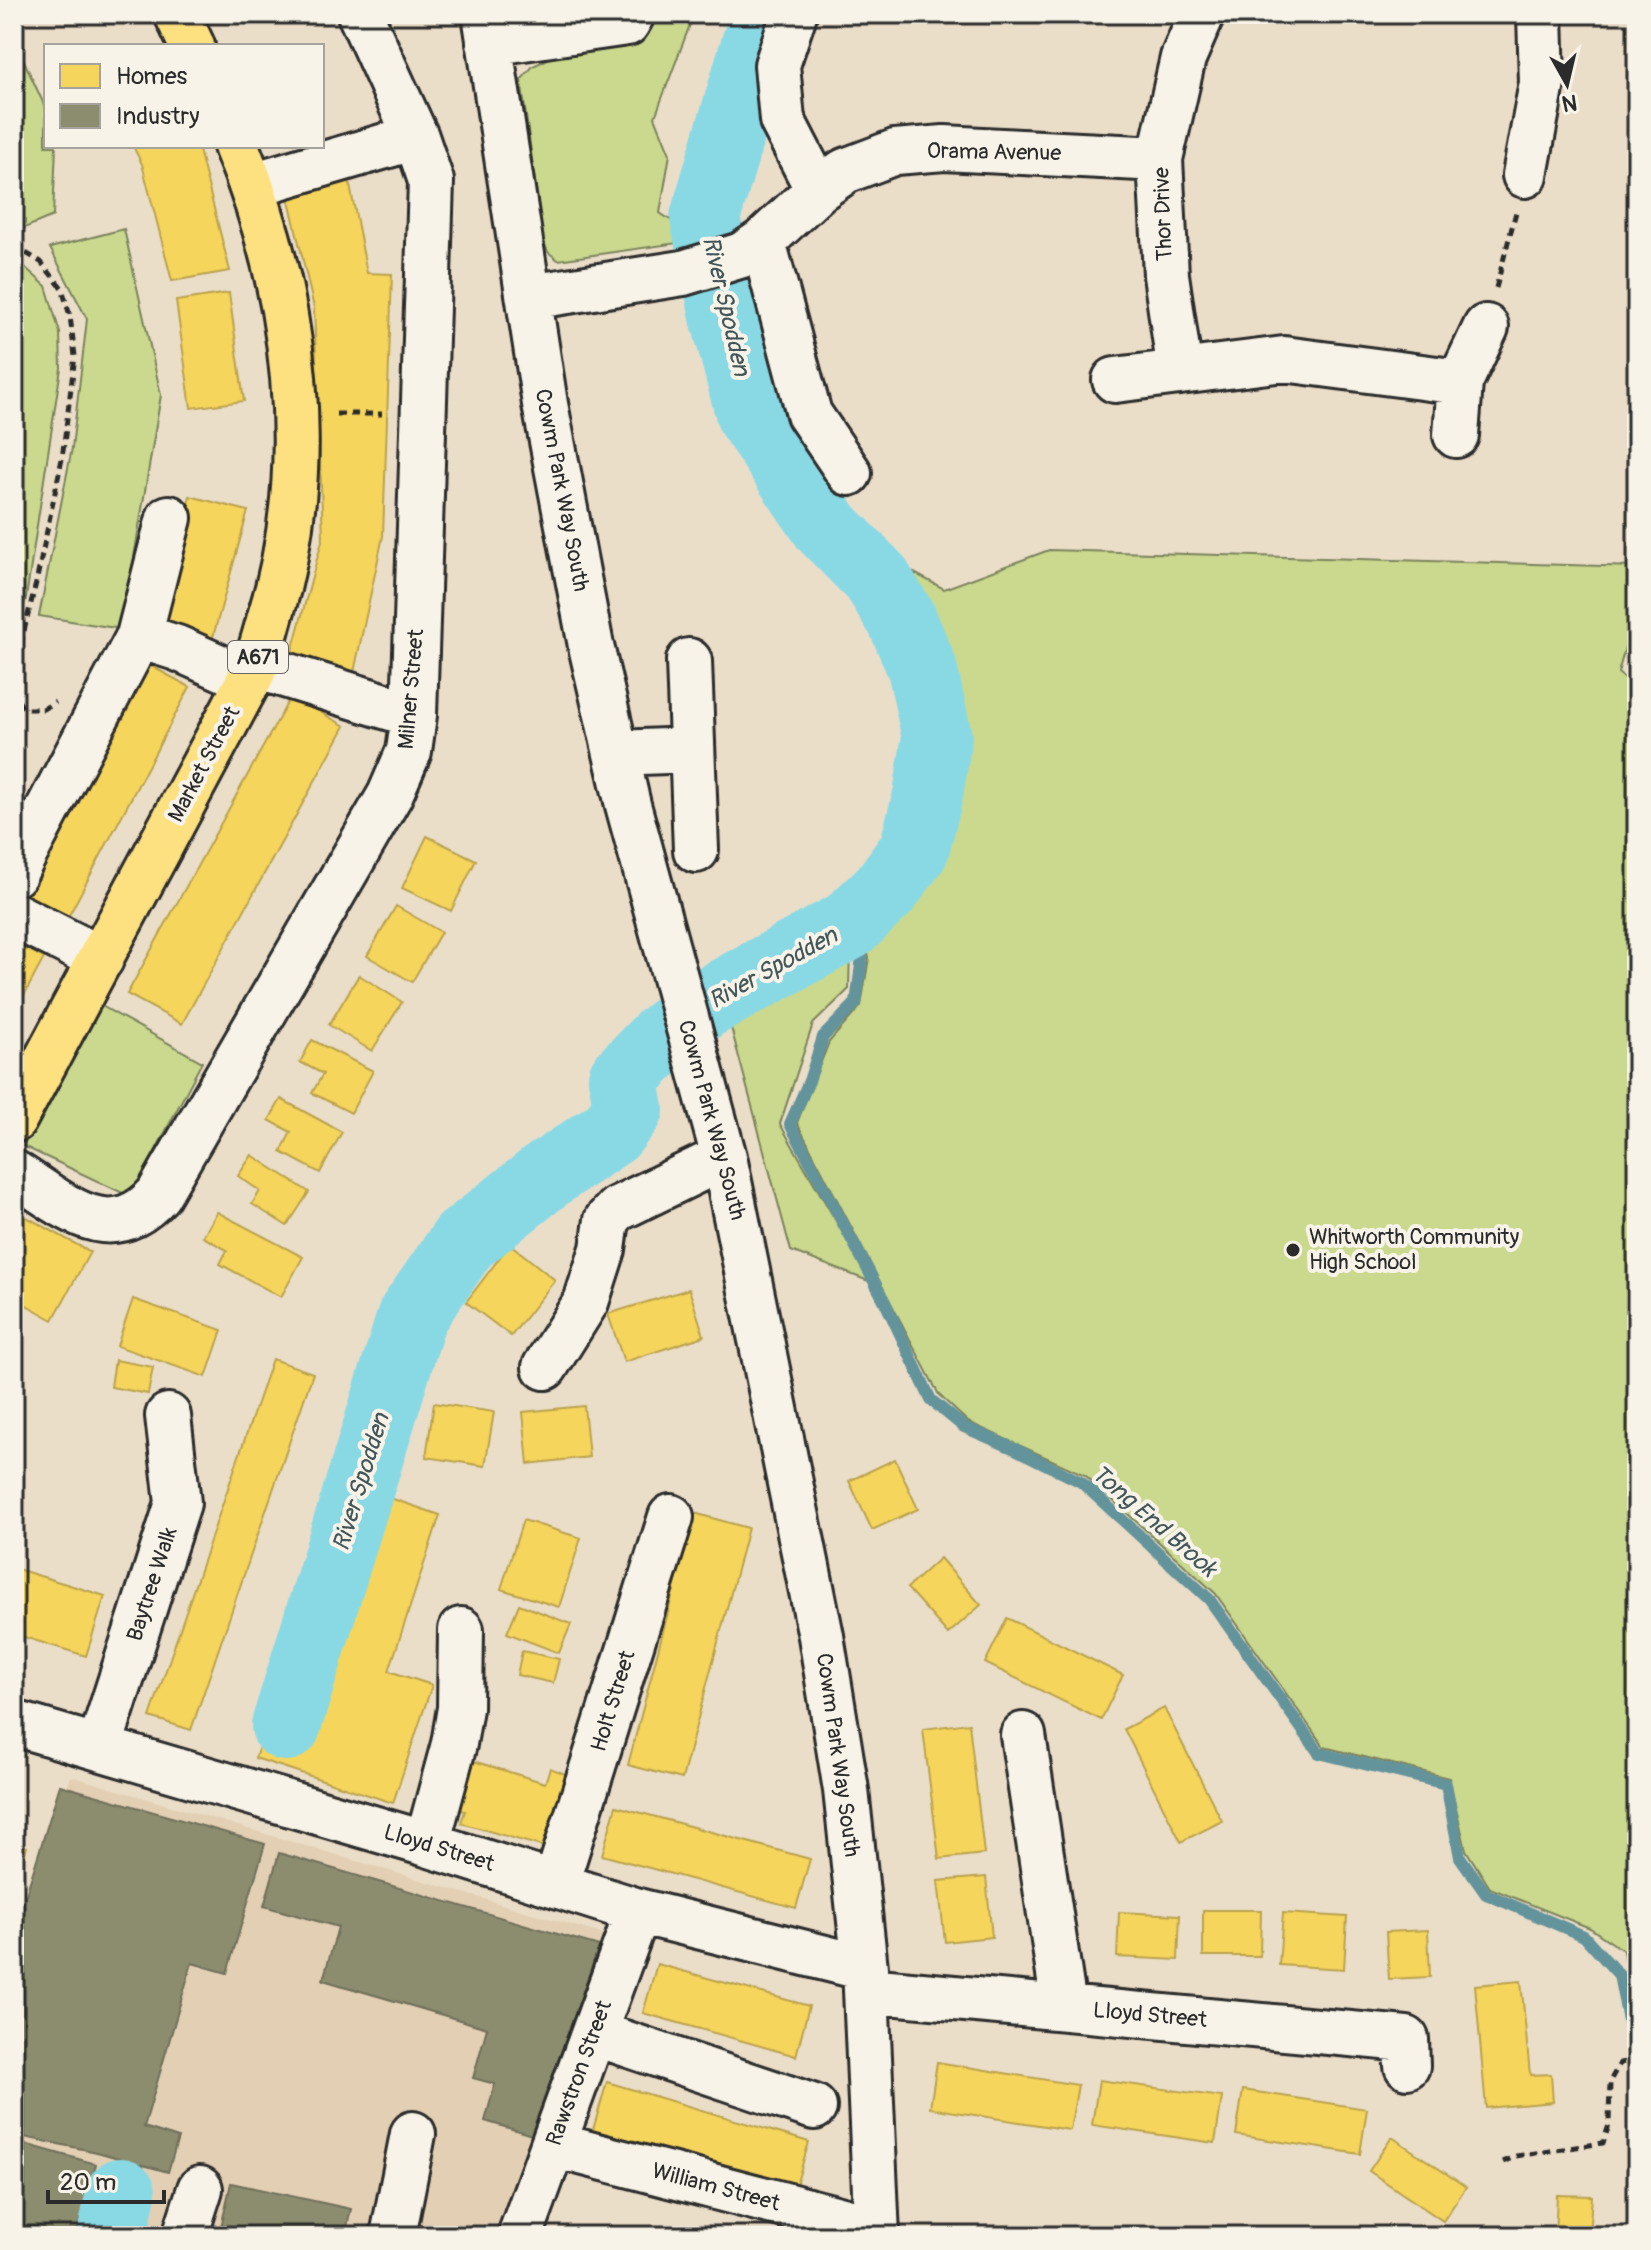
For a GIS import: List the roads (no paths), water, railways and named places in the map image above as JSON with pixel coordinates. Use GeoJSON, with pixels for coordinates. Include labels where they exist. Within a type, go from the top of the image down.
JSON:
{"type":"FeatureCollection","features":[{"type":"Feature","properties":{"kind":"main road"},"geometry":{"type":"LineString","coordinates":[[177,14],[191,44]]}},
{"type":"Feature","properties":{"kind":"main road","name":"Market Street"},"geometry":{"type":"LineString","coordinates":[[14,1120],[252,673],[282,580],[295,489],[295,414],[290,355],[275,267],[244,165]]}},
{"type":"Feature","properties":{"kind":"street","name":"Milner Street"},"geometry":{"type":"LineString","coordinates":[[14,1173],[88,1218],[107,1222],[125,1221],[143,1212],[158,1195],[390,795],[409,751],[414,715],[431,181],[416,137],[360,14]]}},
{"type":"Feature","properties":{"kind":"street"},"geometry":{"type":"LineString","coordinates":[[487,28],[627,23],[632,14]]}},
{"type":"Feature","properties":{"kind":"street"},"geometry":{"type":"LineString","coordinates":[[794,14],[777,65],[782,120],[818,190]]}},
{"type":"Feature","properties":{"kind":"street","name":"Thor Drive"},"geometry":{"type":"LineString","coordinates":[[1180,372],[1166,275],[1160,159],[1183,58],[1202,14]]}},
{"type":"Feature","properties":{"kind":"street"},"geometry":{"type":"LineString","coordinates":[[1525,175],[1542,83],[1540,14]]}},
{"type":"Feature","properties":{"kind":"street","name":"Cowm Park Way South"},"geometry":{"type":"LineString","coordinates":[[487,28],[545,404],[591,646],[670,961],[724,1157],[821,1636],[846,1790],[866,1979],[877,2232]]}},
{"type":"Feature","properties":{"kind":"street"},"geometry":{"type":"LineString","coordinates":[[244,165],[416,137]]}},
{"type":"Feature","properties":{"kind":"street","name":"Orama Avenue"},"geometry":{"type":"LineString","coordinates":[[529,297],[683,273],[752,248],[818,190],[845,171],[895,152],[944,148],[1160,159]]}},
{"type":"Feature","properties":{"kind":"street"},"geometry":{"type":"LineString","coordinates":[[752,248],[809,414],[849,473]]}},
{"type":"Feature","properties":{"kind":"street"},"geometry":{"type":"LineString","coordinates":[[1456,435],[1460,382],[1486,327]]}},
{"type":"Feature","properties":{"kind":"street"},"geometry":{"type":"LineString","coordinates":[[1115,380],[1284,359],[1460,382]]}},
{"type":"Feature","properties":{"kind":"street"},"geometry":{"type":"LineString","coordinates":[[14,874],[139,636],[169,518]]}},
{"type":"Feature","properties":{"kind":"street"},"geometry":{"type":"LineString","coordinates":[[139,636],[252,673],[414,715]]}},
{"type":"Feature","properties":{"kind":"street"},"geometry":{"type":"LineString","coordinates":[[689,661],[696,850]]}},
{"type":"Feature","properties":{"kind":"street"},"geometry":{"type":"LineString","coordinates":[[616,753],[692,750]]}},
{"type":"Feature","properties":{"kind":"street"},"geometry":{"type":"LineString","coordinates":[[14,915],[101,959]]}},
{"type":"Feature","properties":{"kind":"street"},"geometry":{"type":"LineString","coordinates":[[545,1367],[586,1302],[603,1249],[607,1220],[617,1209],[724,1157]]}},
{"type":"Feature","properties":{"kind":"street","name":"Baytree Walk"},"geometry":{"type":"LineString","coordinates":[[99,1748],[178,1503],[169,1411]]}},
{"type":"Feature","properties":{"kind":"street","name":"Holt Street"},"geometry":{"type":"LineString","coordinates":[[556,1884],[671,1517]]}},
{"type":"Feature","properties":{"kind":"street"},"geometry":{"type":"LineString","coordinates":[[427,1844],[454,1744],[460,1708],[461,1630]]}},
{"type":"Feature","properties":{"kind":"street","name":"Lloyd Street"},"geometry":{"type":"LineString","coordinates":[[14,1723],[427,1844],[866,1979],[1064,2007],[1406,2039],[1407,2066]]}},
{"type":"Feature","properties":{"kind":"street"},"geometry":{"type":"LineString","coordinates":[[1023,1735],[1064,2007]]}},
{"type":"Feature","properties":{"kind":"street","name":"Rawstron Street"},"geometry":{"type":"LineString","coordinates":[[520,2236],[638,1911]]}},
{"type":"Feature","properties":{"kind":"street"},"geometry":{"type":"LineString","coordinates":[[594,2033],[814,2107]]}},
{"type":"Feature","properties":{"kind":"street"},"geometry":{"type":"LineString","coordinates":[[393,2236],[413,2134]]}},
{"type":"Feature","properties":{"kind":"street","name":"William Street"},"geometry":{"type":"LineString","coordinates":[[554,2145],[877,2232]]}},
{"type":"Feature","properties":{"kind":"street"},"geometry":{"type":"LineString","coordinates":[[185,2236],[200,2189]]}},
{"type":"Feature","properties":{"kind":"waterway","name":"River Spodden"},"geometry":{"type":"LineString","coordinates":[[286,1726],[412,1316],[464,1241],[547,1175],[611,1132],[629,1109],[623,1078],[661,1039],[703,1005],[849,925],[885,890],[914,850],[928,795],[937,737],[922,668],[902,620],[876,578],[827,528],[751,416],[725,316],[705,218],[765,14]]}},
{"type":"Feature","properties":{"kind":"waterway","name":"Tong End Brook"},"geometry":{"type":"LineString","coordinates":[[849,925],[862,957],[856,1003],[823,1037],[809,1081],[790,1124],[884,1300],[931,1400],[964,1427],[1081,1482],[1209,1599],[1319,1753],[1446,1784],[1460,1857],[1486,1894],[1584,1936],[1619,1975],[1637,2065]]}},
{"type":"Feature","properties":{"kind":"waterway","name":"River Spodden"},"geometry":{"type":"LineString","coordinates":[[112,2236],[121,2193]]}},
{"type":"Feature","properties":{"kind":"place","name":"Whitworth Community High School"},"geometry":{"type":"Point","coordinates":[1293,1250]}}]}
